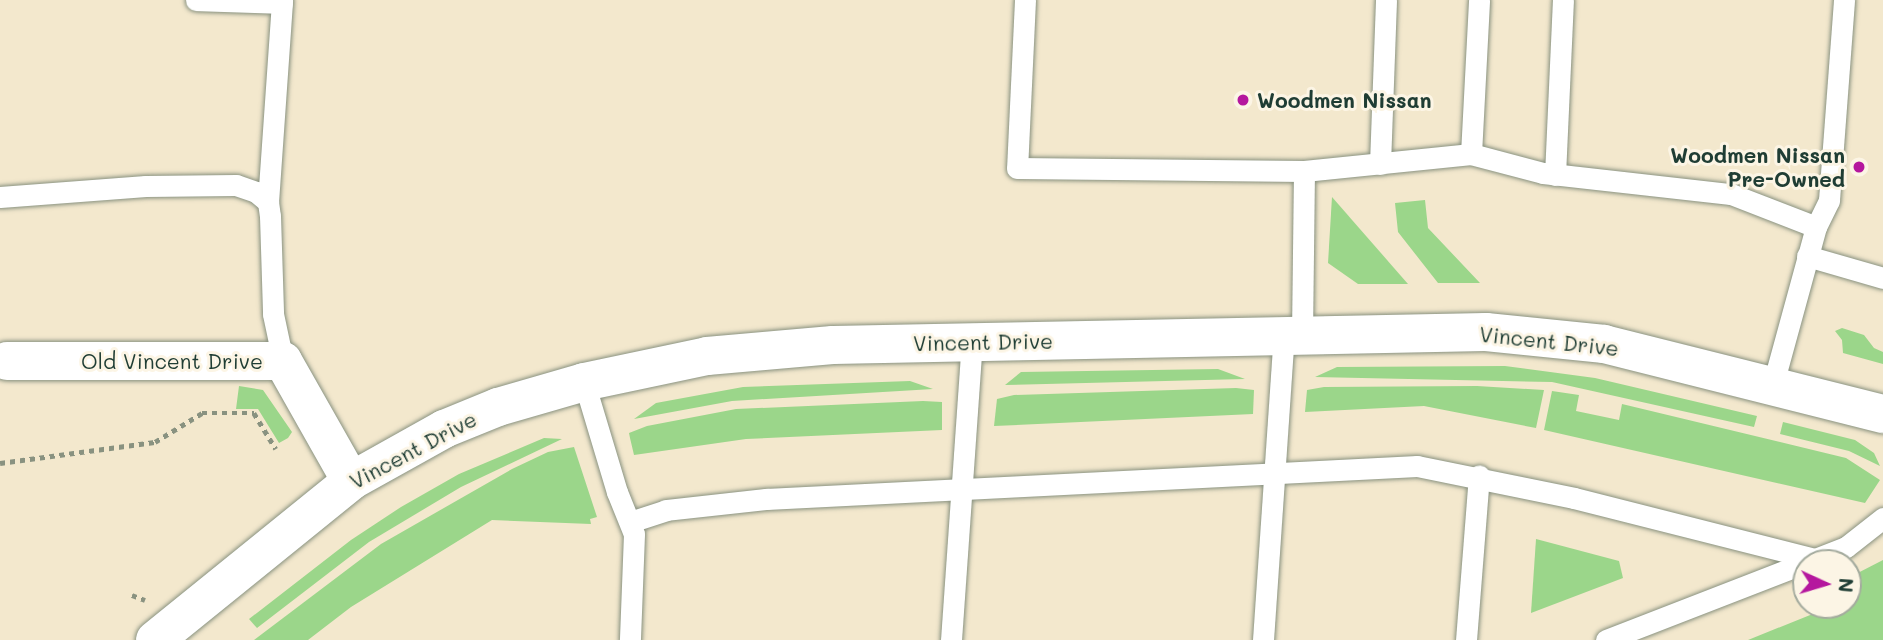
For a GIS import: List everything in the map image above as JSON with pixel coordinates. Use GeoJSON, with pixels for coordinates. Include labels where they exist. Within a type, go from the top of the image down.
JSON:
{"type":"FeatureCollection","features":[{"type":"Feature","properties":{"kind":"street","name":"Vincent Drive"},"geometry":{"type":"LineString","coordinates":[[155,640],[351,481],[444,429],[498,407],[584,382],[751,351],[972,343],[1486,332],[1567,339],[1773,384],[1883,414]]}},
{"type":"Feature","properties":{"kind":"street","name":"Old Vincent Drive"},"geometry":{"type":"LineString","coordinates":[[7,361],[283,361],[351,481]]}},
{"type":"Feature","properties":{"kind":"lane"},"geometry":{"type":"LineString","coordinates":[[196,0],[282,1],[268,202],[273,314],[283,361]]}},
{"type":"Feature","properties":{"kind":"lane"},"geometry":{"type":"LineString","coordinates":[[1026,0],[1017,168],[1304,171],[1471,154],[1555,175],[1731,194],[1815,228]]}},
{"type":"Feature","properties":{"kind":"lane"},"geometry":{"type":"LineString","coordinates":[[1380,164],[1386,0]]}},
{"type":"Feature","properties":{"kind":"lane"},"geometry":{"type":"LineString","coordinates":[[1471,154],[1479,0]]}},
{"type":"Feature","properties":{"kind":"lane"},"geometry":{"type":"LineString","coordinates":[[1555,175],[1563,0]]}},
{"type":"Feature","properties":{"kind":"lane"},"geometry":{"type":"LineString","coordinates":[[1773,384],[1815,228],[1829,200],[1844,0]]}},
{"type":"Feature","properties":{"kind":"lane"},"geometry":{"type":"LineString","coordinates":[[1263,640],[1275,473],[1293,335],[1304,171]]}},
{"type":"Feature","properties":{"kind":"lane"},"geometry":{"type":"LineString","coordinates":[[0,197],[146,186],[236,185],[256,192],[268,202]]}},
{"type":"Feature","properties":{"kind":"lane"},"geometry":{"type":"LineString","coordinates":[[1807,256],[1883,278]]}},
{"type":"Feature","properties":{"kind":"lane"},"geometry":{"type":"LineString","coordinates":[[951,640],[972,343]]}},
{"type":"Feature","properties":{"kind":"lane"},"geometry":{"type":"LineString","coordinates":[[584,382],[617,492],[630,523],[636,553],[630,640]]}},
{"type":"Feature","properties":{"kind":"lane"},"geometry":{"type":"LineString","coordinates":[[630,523],[666,510],[724,503],[962,488],[1417,466],[1479,476],[1792,553]]}},
{"type":"Feature","properties":{"kind":"lane"},"geometry":{"type":"LineString","coordinates":[[1466,640],[1479,476]]}},
{"type":"Feature","properties":{"kind":"lane"},"geometry":{"type":"LineString","coordinates":[[1841,549],[1883,518]]}},
{"type":"Feature","properties":{"kind":"lane"},"geometry":{"type":"LineString","coordinates":[[1606,640],[1792,568]]}},
{"type":"Feature","properties":{"kind":"path"},"geometry":{"type":"LineString","coordinates":[[0,463],[155,442],[202,413],[254,413],[276,449]]}},
{"type":"Feature","properties":{"kind":"green space"},"geometry":{"type":"Polygon","coordinates":[[[1332,197],[1408,284],[1358,284],[1328,263],[1332,197]]]}},
{"type":"Feature","properties":{"kind":"green space"},"geometry":{"type":"Polygon","coordinates":[[[1425,200],[1428,228],[1480,283],[1438,283],[1398,232],[1395,203],[1425,200]]]}},
{"type":"Feature","properties":{"kind":"green space"},"geometry":{"type":"Polygon","coordinates":[[[1842,328],[1864,335],[1874,348],[1883,352],[1883,364],[1843,353],[1842,340],[1835,331],[1842,328]]]}},
{"type":"Feature","properties":{"kind":"green space"},"geometry":{"type":"Polygon","coordinates":[[[1505,366],[1595,378],[1757,416],[1754,427],[1552,382],[1315,377],[1337,367],[1505,366]]]}},
{"type":"Feature","properties":{"kind":"green space"},"geometry":{"type":"Polygon","coordinates":[[[1218,369],[1245,379],[1005,385],[1021,372],[1218,369]]]}},
{"type":"Feature","properties":{"kind":"green space"},"geometry":{"type":"Polygon","coordinates":[[[910,381],[933,389],[732,401],[634,419],[656,403],[743,387],[910,381]]]}},
{"type":"Feature","properties":{"kind":"green space"},"geometry":{"type":"Polygon","coordinates":[[[239,386],[263,390],[292,432],[288,438],[279,443],[258,409],[236,409],[239,386]]]}},
{"type":"Feature","properties":{"kind":"green space"},"geometry":{"type":"Polygon","coordinates":[[[1477,386],[1544,390],[1536,428],[1424,406],[1305,412],[1307,390],[1324,387],[1477,386]]]}},
{"type":"Feature","properties":{"kind":"green space"},"geometry":{"type":"Polygon","coordinates":[[[1236,388],[1254,390],[1253,414],[994,426],[997,399],[1014,395],[1236,388]]]}},
{"type":"Feature","properties":{"kind":"green space"},"geometry":{"type":"Polygon","coordinates":[[[1552,391],[1579,395],[1576,411],[1619,420],[1622,404],[1846,458],[1880,480],[1865,503],[1544,430],[1552,391]]]}},
{"type":"Feature","properties":{"kind":"green space"},"geometry":{"type":"Polygon","coordinates":[[[942,402],[942,430],[746,439],[634,455],[629,433],[647,426],[736,409],[942,402]]]}},
{"type":"Feature","properties":{"kind":"green space"},"geometry":{"type":"Polygon","coordinates":[[[1783,422],[1855,440],[1874,453],[1880,466],[1849,451],[1780,434],[1783,422]]]}},
{"type":"Feature","properties":{"kind":"green space"},"geometry":{"type":"Polygon","coordinates":[[[544,438],[562,439],[461,487],[369,542],[257,628],[249,619],[351,540],[401,507],[459,474],[544,438]]]}},
{"type":"Feature","properties":{"kind":"green space"},"geometry":{"type":"Polygon","coordinates":[[[574,447],[597,517],[590,519],[591,524],[492,520],[351,607],[308,640],[254,640],[381,544],[512,469],[548,452],[574,447]]]}},
{"type":"Feature","properties":{"kind":"green space"},"geometry":{"type":"Polygon","coordinates":[[[1536,539],[1619,561],[1623,578],[1531,613],[1536,539]]]}},
{"type":"Feature","properties":{"kind":"green space"},"geometry":{"type":"Polygon","coordinates":[[[1883,560],[1883,640],[1748,640],[1800,619],[1862,619],[1862,571],[1883,560]]]}},
{"type":"Feature","properties":{"kind":"place","name":"Woodmen Nissan"},"geometry":{"type":"Point","coordinates":[1243,100]}},
{"type":"Feature","properties":{"kind":"place","name":"Woodmen Nissan Pre-Owned"},"geometry":{"type":"Point","coordinates":[1859,167]}}]}
